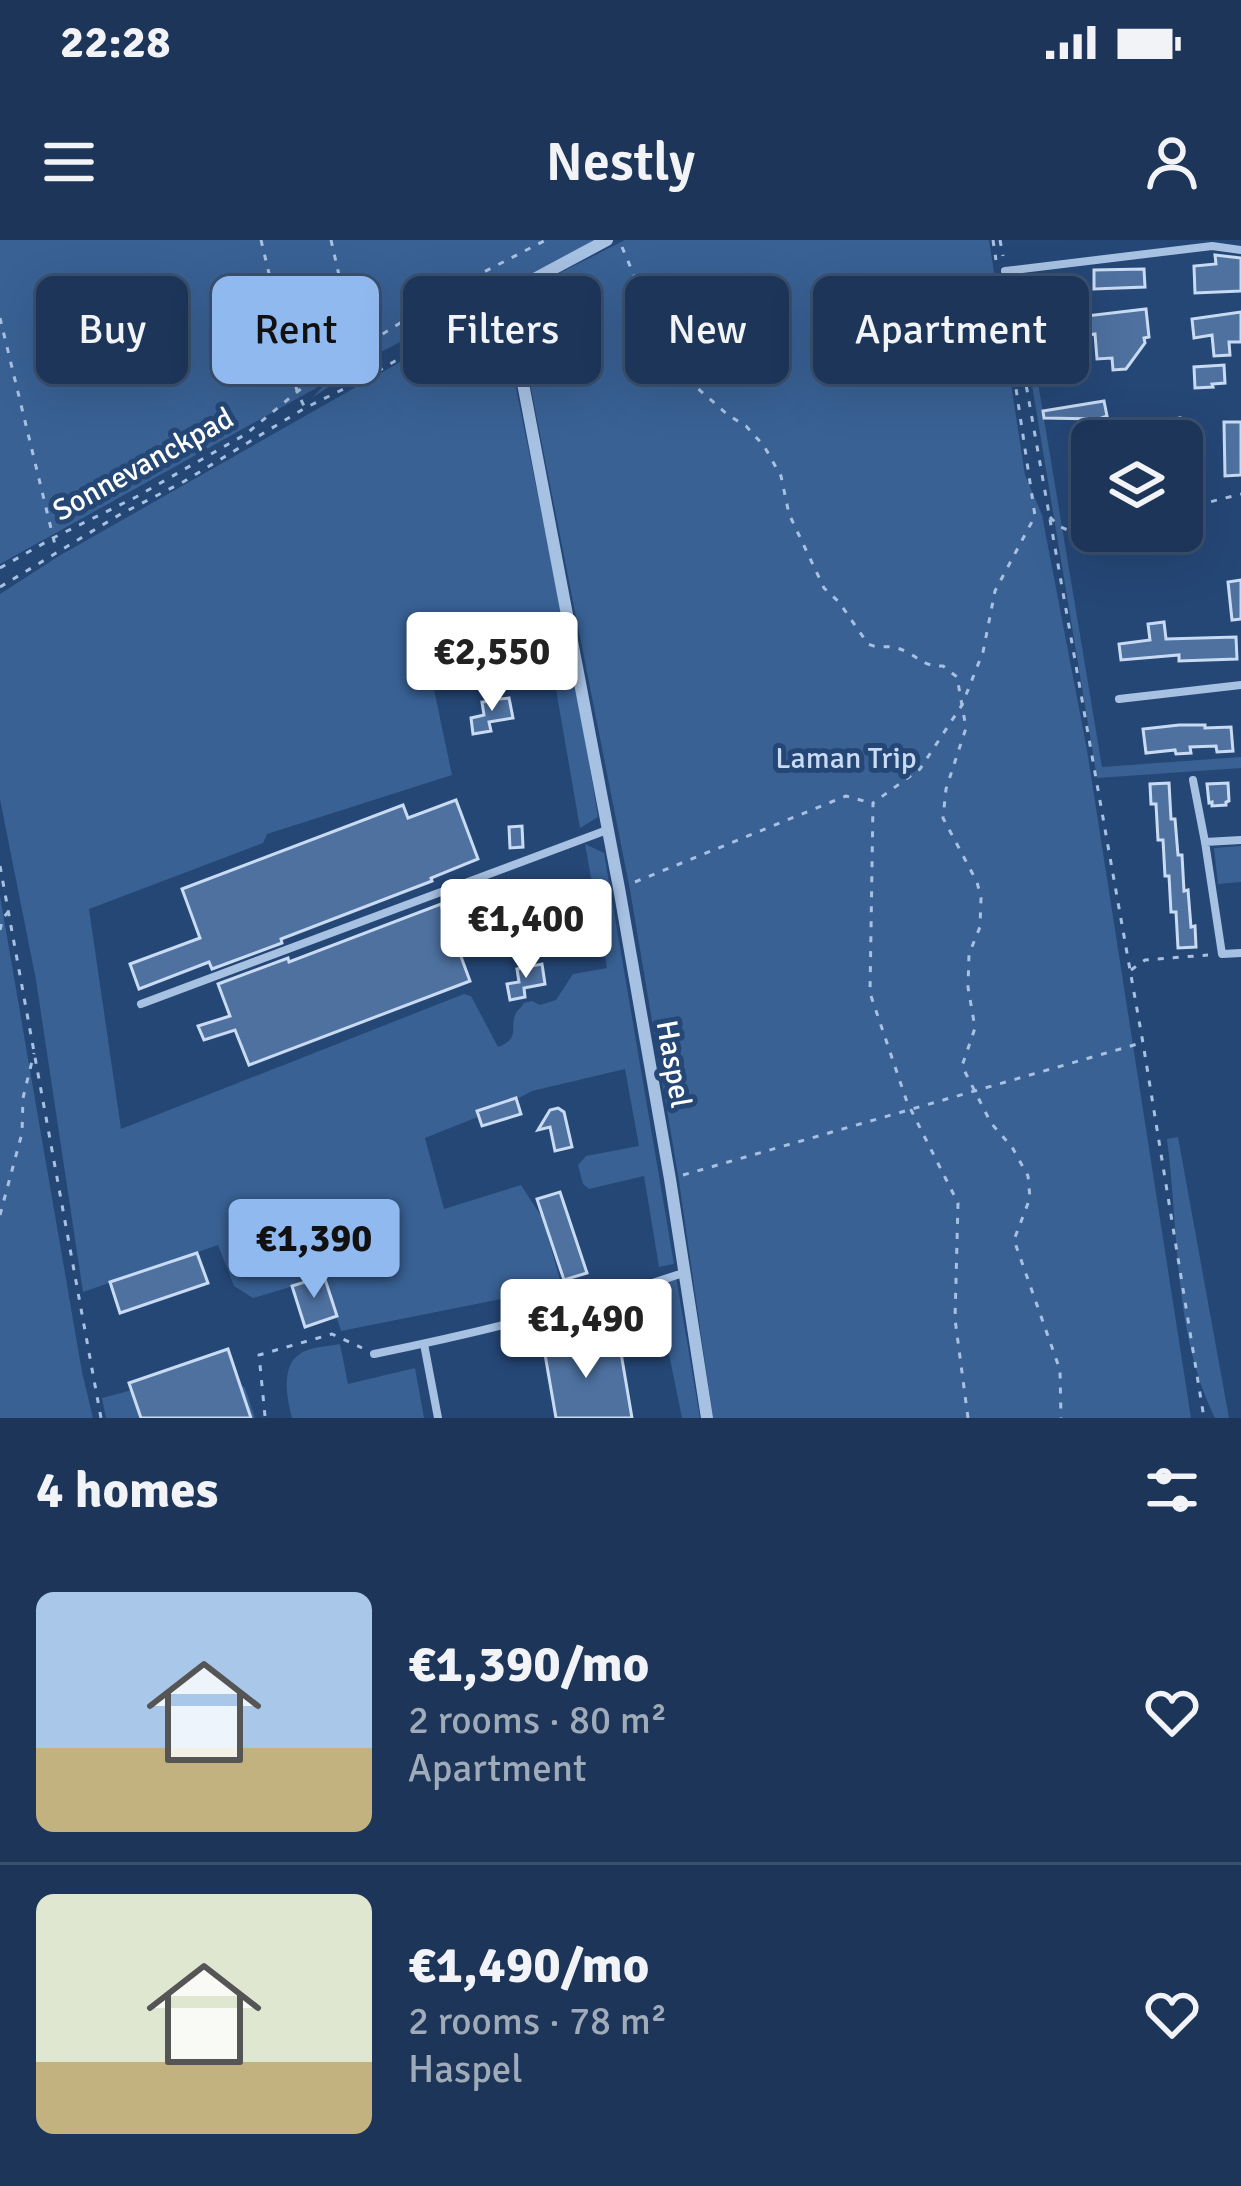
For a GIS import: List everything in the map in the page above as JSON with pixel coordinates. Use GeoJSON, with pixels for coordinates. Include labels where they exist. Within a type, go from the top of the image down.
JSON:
{"type":"FeatureCollection","features":[{"type":"Feature","properties":{"kind":"street","name":"Haspel"},"geometry":{"type":"LineString","coordinates":[[607,240],[506,294],[619,888],[707,1418]]}},
{"type":"Feature","properties":{"kind":"lane"},"geometry":{"type":"LineString","coordinates":[[1005,271],[1212,246],[1241,250]]}},
{"type":"Feature","properties":{"kind":"lane"},"geometry":{"type":"LineString","coordinates":[[1119,699],[1241,685]]}},
{"type":"Feature","properties":{"kind":"lane"},"geometry":{"type":"LineString","coordinates":[[1193,780],[1222,954],[1241,952]]}},
{"type":"Feature","properties":{"kind":"lane"},"geometry":{"type":"LineString","coordinates":[[141,1004],[607,830]]}},
{"type":"Feature","properties":{"kind":"lane"},"geometry":{"type":"LineString","coordinates":[[1204,842],[1241,840]]}},
{"type":"Feature","properties":{"kind":"lane"},"geometry":{"type":"LineString","coordinates":[[374,1354],[683,1273]]}},
{"type":"Feature","properties":{"kind":"lane"},"geometry":{"type":"LineString","coordinates":[[424,1344],[438,1418]]}},
{"type":"Feature","properties":{"kind":"path"},"geometry":{"type":"LineString","coordinates":[[261,240],[297,392],[305,408]]}},
{"type":"Feature","properties":{"kind":"path"},"geometry":{"type":"LineString","coordinates":[[331,240],[339,276]]}},
{"type":"Feature","properties":{"kind":"path","name":"Sonnevanckpad"},"geometry":{"type":"LineString","coordinates":[[476,276],[546,240]]}},
{"type":"Feature","properties":{"kind":"path"},"geometry":{"type":"LineString","coordinates":[[619,240],[654,322],[681,345],[695,386],[764,446],[781,476],[789,514],[824,588],[868,644],[891,646],[926,666],[944,666],[957,677],[966,728],[946,789],[944,818],[981,898],[980,927],[969,954],[968,987],[975,1028],[962,1066],[991,1123],[1028,1176],[1030,1198],[1014,1240],[1060,1370],[1061,1418]]}},
{"type":"Feature","properties":{"kind":"path"},"geometry":{"type":"LineString","coordinates":[[619,888],[846,796],[873,803],[920,770],[962,705],[983,652],[995,591],[1035,516],[993,240]]}},
{"type":"Feature","properties":{"kind":"path"},"geometry":{"type":"LineString","coordinates":[[1000,240],[1143,1042],[1204,1418]]}},
{"type":"Feature","properties":{"kind":"path"},"geometry":{"type":"LineString","coordinates":[[0,318],[57,552]]}},
{"type":"Feature","properties":{"kind":"path","name":"Sonnevanckpad"},"geometry":{"type":"LineString","coordinates":[[0,568],[246,434],[307,384]]}},
{"type":"Feature","properties":{"kind":"path","name":"Sonnevanckpad"},"geometry":{"type":"LineString","coordinates":[[0,587],[354,384]]}},
{"type":"Feature","properties":{"kind":"path"},"geometry":{"type":"LineString","coordinates":[[1203,504],[1241,494]]}},
{"type":"Feature","properties":{"kind":"path"},"geometry":{"type":"LineString","coordinates":[[1048,516],[1071,532]]}},
{"type":"Feature","properties":{"kind":"path"},"geometry":{"type":"LineString","coordinates":[[873,803],[870,993],[911,1109],[958,1203],[955,1319],[968,1418]]}},
{"type":"Feature","properties":{"kind":"path"},"geometry":{"type":"LineString","coordinates":[[0,866],[101,1418]]}},
{"type":"Feature","properties":{"kind":"path"},"geometry":{"type":"LineString","coordinates":[[0,930],[10,910]]}},
{"type":"Feature","properties":{"kind":"path"},"geometry":{"type":"LineString","coordinates":[[1130,971],[1145,961],[1222,954]]}},
{"type":"Feature","properties":{"kind":"path"},"geometry":{"type":"LineString","coordinates":[[670,1179],[1143,1042]]}},
{"type":"Feature","properties":{"kind":"path"},"geometry":{"type":"LineString","coordinates":[[0,1215],[22,1133],[23,1098],[35,1052]]}},
{"type":"Feature","properties":{"kind":"path"},"geometry":{"type":"LineString","coordinates":[[265,1416],[259,1355],[332,1334],[374,1354]]}},
{"type":"Feature","properties":{"kind":"green space"},"geometry":{"type":"Polygon","coordinates":[[[0,240],[596,240],[527,276],[403,276],[403,341],[379,353],[379,276],[212,276],[212,384],[323,384],[0,564],[0,240]]]}},
{"type":"Feature","properties":{"kind":"green space","name":"Laman Trip"},"geometry":{"type":"Polygon","coordinates":[[[625,240],[989,240],[995,276],[813,276],[813,384],[1011,384],[1025,475],[1042,515],[1087,750],[1191,1418],[713,1418],[630,890],[530,384],[601,384],[601,276],[554,276],[625,240]]]}},
{"type":"Feature","properties":{"kind":"green space"},"geometry":{"type":"Polygon","coordinates":[[[403,360],[403,384],[515,384],[574,672],[598,817],[580,828],[554,678],[540,665],[521,657],[495,656],[460,679],[432,680],[452,775],[267,834],[263,843],[89,909],[121,1129],[464,994],[471,996],[498,1047],[505,1044],[524,1003],[556,1000],[573,974],[607,968],[585,844],[604,853],[674,1264],[659,1267],[644,1176],[589,1189],[578,1165],[586,1156],[639,1146],[625,1069],[532,1091],[425,1138],[444,1209],[521,1185],[543,1219],[562,1287],[341,1331],[324,1277],[253,1298],[234,1286],[218,1245],[83,1292],[36,980],[0,799],[0,594],[361,384],[379,384],[379,374],[403,360]]]}},
{"type":"Feature","properties":{"kind":"green space"},"geometry":{"type":"Polygon","coordinates":[[[1032,384],[1038,384],[1102,767],[1241,757],[1241,768],[1097,778],[1032,384]]]}},
{"type":"Feature","properties":{"kind":"green space"},"geometry":{"type":"Polygon","coordinates":[[[1241,846],[1241,882],[1218,884],[1214,848],[1241,846]]]}},
{"type":"Feature","properties":{"kind":"green space"},"geometry":{"type":"Polygon","coordinates":[[[0,896],[82,1372],[93,1418],[0,1418],[0,896]]]}},
{"type":"Feature","properties":{"kind":"green space"},"geometry":{"type":"Polygon","coordinates":[[[1178,1137],[1229,1418],[1215,1418],[1191,1351],[1167,1139],[1178,1137]]]}},
{"type":"Feature","properties":{"kind":"green space"},"geometry":{"type":"Polygon","coordinates":[[[676,1277],[700,1418],[682,1418],[654,1281],[676,1277]]]}},
{"type":"Feature","properties":{"kind":"green space"},"geometry":{"type":"Polygon","coordinates":[[[340,1344],[348,1384],[415,1368],[424,1418],[292,1418],[287,1383],[294,1359],[310,1349],[340,1344]]]}},
{"type":"Feature","properties":{"kind":"green space"},"geometry":{"type":"Polygon","coordinates":[[[239,1383],[255,1418],[106,1418],[102,1398],[136,1389],[239,1383]]]}},
{"type":"Feature","properties":{"kind":"building"},"geometry":{"type":"Polygon","coordinates":[[[1215,255],[1241,258],[1241,291],[1195,293],[1194,266],[1216,264],[1215,255]]]}},
{"type":"Feature","properties":{"kind":"building"},"geometry":{"type":"Polygon","coordinates":[[[1144,269],[1145,287],[1094,289],[1094,270],[1144,269]]]}},
{"type":"Feature","properties":{"kind":"building"},"geometry":{"type":"Polygon","coordinates":[[[1146,309],[1149,337],[1126,369],[1113,370],[1112,358],[1097,359],[1089,316],[1146,309]]]}},
{"type":"Feature","properties":{"kind":"building"},"geometry":{"type":"Polygon","coordinates":[[[1241,312],[1241,342],[1229,342],[1230,355],[1214,356],[1212,335],[1194,338],[1192,319],[1241,312]]]}},
{"type":"Feature","properties":{"kind":"building"},"geometry":{"type":"Polygon","coordinates":[[[1224,365],[1225,383],[1195,388],[1194,367],[1224,365]]]}},
{"type":"Feature","properties":{"kind":"building"},"geometry":{"type":"Polygon","coordinates":[[[1104,401],[1107,416],[1099,419],[1044,418],[1043,411],[1104,401]]]}},
{"type":"Feature","properties":{"kind":"building"},"geometry":{"type":"Polygon","coordinates":[[[1224,422],[1241,422],[1241,475],[1225,476],[1224,422]]]}},
{"type":"Feature","properties":{"kind":"building"},"geometry":{"type":"Polygon","coordinates":[[[1241,580],[1241,619],[1232,620],[1228,582],[1241,580]]]}},
{"type":"Feature","properties":{"kind":"building"},"geometry":{"type":"Polygon","coordinates":[[[1164,622],[1166,639],[1236,637],[1237,659],[1179,661],[1179,655],[1121,660],[1119,644],[1150,640],[1148,624],[1164,622]]]}},
{"type":"Feature","properties":{"kind":"building"},"geometry":{"type":"Polygon","coordinates":[[[495,693],[500,699],[509,698],[513,718],[489,722],[491,731],[473,734],[471,718],[484,715],[482,702],[491,701],[495,693]]]}},
{"type":"Feature","properties":{"kind":"building"},"geometry":{"type":"Polygon","coordinates":[[[1231,727],[1233,751],[1217,752],[1216,746],[1190,747],[1191,753],[1146,753],[1143,729],[1231,727]]]}},
{"type":"Feature","properties":{"kind":"building"},"geometry":{"type":"Polygon","coordinates":[[[1169,783],[1171,819],[1175,819],[1196,947],[1178,948],[1163,840],[1158,840],[1156,804],[1151,804],[1150,784],[1169,783]]]}},
{"type":"Feature","properties":{"kind":"building"},"geometry":{"type":"Polygon","coordinates":[[[1228,783],[1229,801],[1212,806],[1207,784],[1228,783]]]}},
{"type":"Feature","properties":{"kind":"building"},"geometry":{"type":"Polygon","coordinates":[[[456,800],[478,859],[281,939],[282,943],[212,969],[209,962],[139,989],[130,964],[200,938],[182,889],[403,805],[408,818],[456,800]]]}},
{"type":"Feature","properties":{"kind":"building"},"geometry":{"type":"Polygon","coordinates":[[[522,826],[523,847],[510,848],[509,827],[522,826]]]}},
{"type":"Feature","properties":{"kind":"building"},"geometry":{"type":"Polygon","coordinates":[[[490,890],[499,914],[452,932],[470,981],[249,1065],[235,1030],[204,1040],[198,1026],[230,1016],[218,984],[490,890]]]}},
{"type":"Feature","properties":{"kind":"building"},"geometry":{"type":"Polygon","coordinates":[[[542,964],[545,984],[524,988],[525,997],[510,1000],[507,984],[519,982],[517,969],[542,964]]]}},
{"type":"Feature","properties":{"kind":"building"},"geometry":{"type":"Polygon","coordinates":[[[516,1098],[521,1114],[482,1126],[477,1111],[516,1098]]]}},
{"type":"Feature","properties":{"kind":"building"},"geometry":{"type":"Polygon","coordinates":[[[550,1110],[564,1112],[572,1147],[555,1151],[550,1127],[538,1130],[550,1110]]]}},
{"type":"Feature","properties":{"kind":"building"},"geometry":{"type":"Polygon","coordinates":[[[560,1192],[587,1273],[564,1280],[537,1199],[560,1192]]]}},
{"type":"Feature","properties":{"kind":"building"},"geometry":{"type":"Polygon","coordinates":[[[197,1253],[208,1283],[120,1313],[110,1282],[197,1253]]]}},
{"type":"Feature","properties":{"kind":"building"},"geometry":{"type":"Polygon","coordinates":[[[324,1276],[337,1316],[305,1327],[292,1286],[324,1276]]]}},
{"type":"Feature","properties":{"kind":"building"},"geometry":{"type":"Polygon","coordinates":[[[569,1332],[573,1357],[620,1347],[632,1418],[556,1418],[542,1337],[569,1332]]]}},
{"type":"Feature","properties":{"kind":"building"},"geometry":{"type":"Polygon","coordinates":[[[228,1349],[251,1418],[141,1418],[129,1383],[228,1349]]]}}]}
